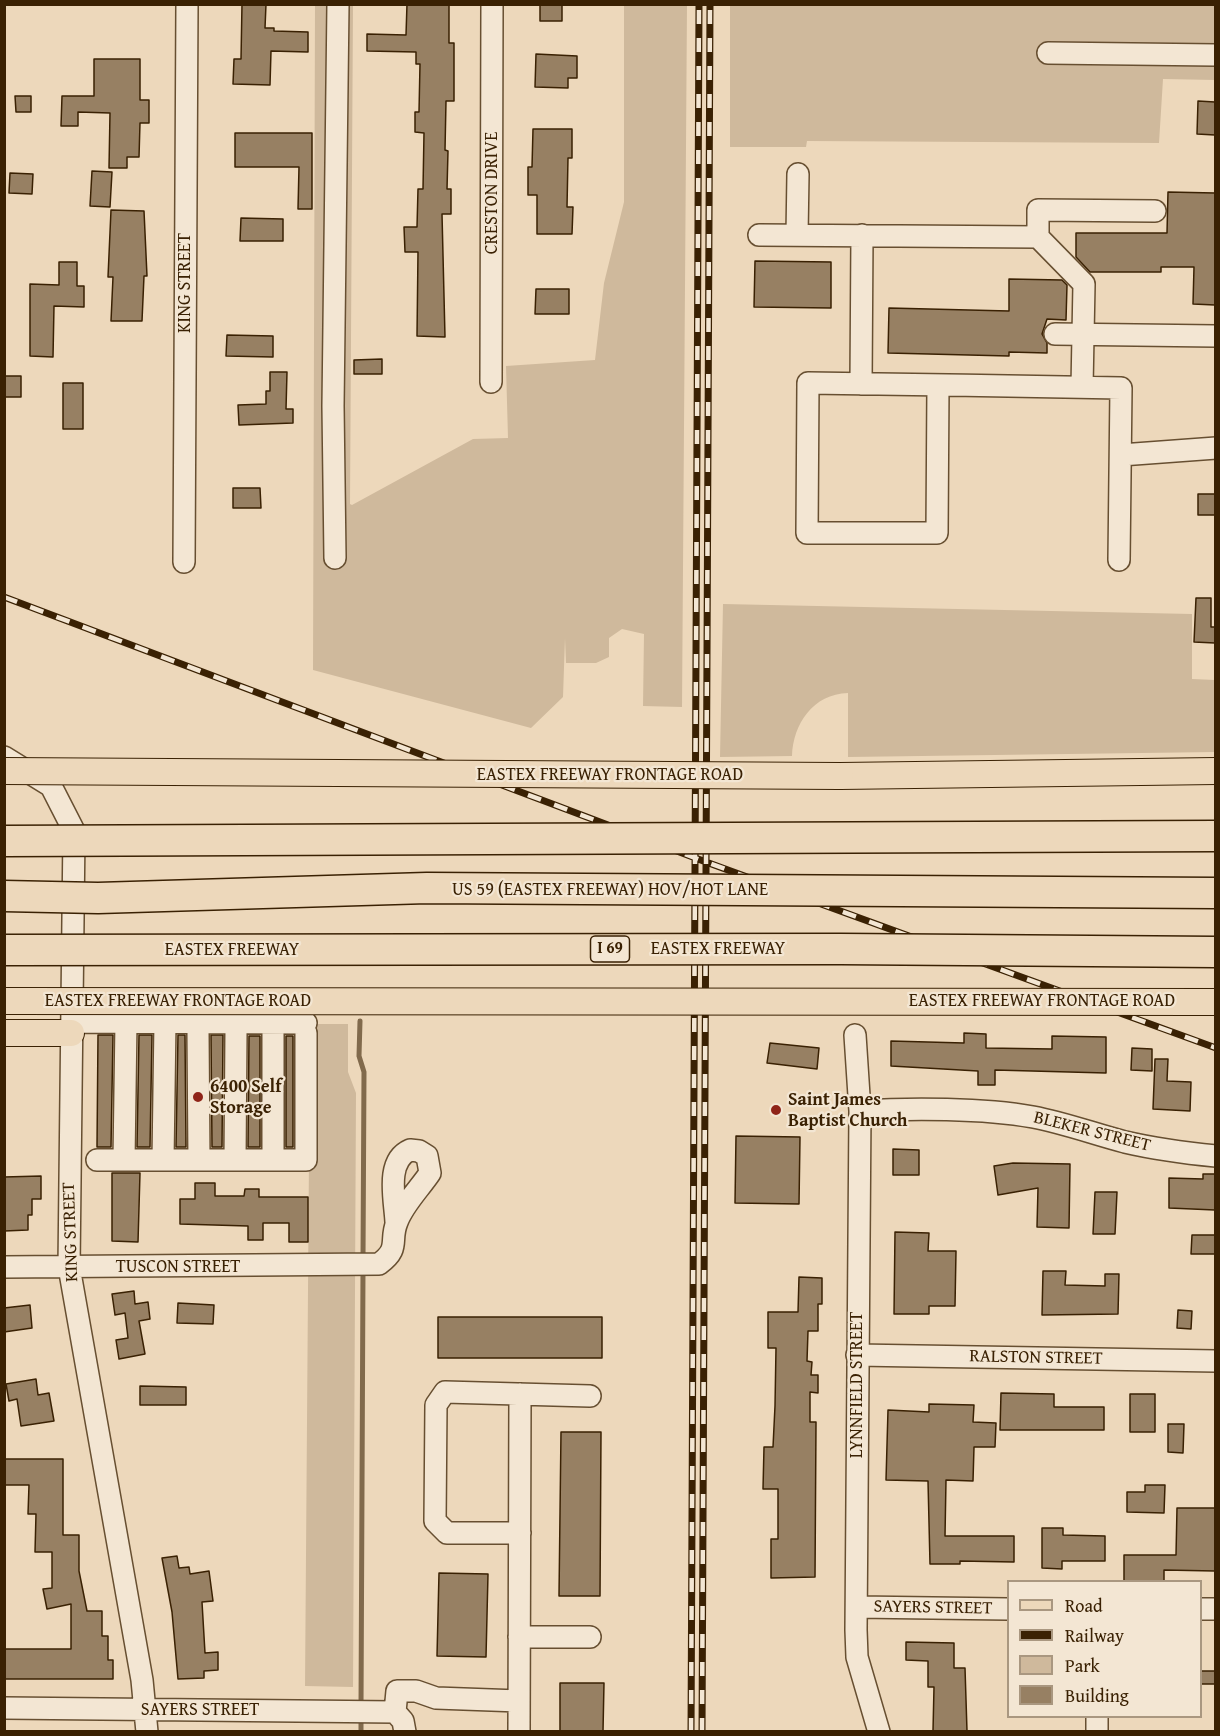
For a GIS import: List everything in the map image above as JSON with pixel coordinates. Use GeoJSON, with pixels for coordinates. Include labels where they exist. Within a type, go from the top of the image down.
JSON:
{"type":"FeatureCollection","features":[{"type":"Feature","properties":{"kind":"highway"},"geometry":{"type":"LineString","coordinates":[[4,841],[1215,836]]}},
{"type":"Feature","properties":{"kind":"highway","name":"US 59 (EASTEX FREEWAY) HOV/HOT LANE"},"geometry":{"type":"LineString","coordinates":[[4,896],[98,897],[427,888],[1215,893]]}},
{"type":"Feature","properties":{"kind":"highway","name":"EASTEX FREEWAY"},"geometry":{"type":"LineString","coordinates":[[4,950],[841,949],[1215,952]]}},
{"type":"Feature","properties":{"kind":"main road"},"geometry":{"type":"LineString","coordinates":[[1203,772],[1215,760]]}},
{"type":"Feature","properties":{"kind":"main road","name":"EASTEX FREEWAY FRONTAGE ROAD"},"geometry":{"type":"LineString","coordinates":[[4,771],[840,776],[1203,772]]}},
{"type":"Feature","properties":{"kind":"main road","name":"EASTEX FREEWAY FRONTAGE ROAD"},"geometry":{"type":"LineString","coordinates":[[4,1001],[1215,1002]]}},
{"type":"Feature","properties":{"kind":"main road"},"geometry":{"type":"LineString","coordinates":[[4,1033],[72,1027]]}},
{"type":"Feature","properties":{"kind":"street","name":"KING STREET"},"geometry":{"type":"LineString","coordinates":[[184,562],[187,4]]}},
{"type":"Feature","properties":{"kind":"street"},"geometry":{"type":"LineString","coordinates":[[335,558],[333,406],[338,4]]}},
{"type":"Feature","properties":{"kind":"street","name":"CRESTON DRIVE"},"geometry":{"type":"LineString","coordinates":[[491,382],[492,4]]}},
{"type":"Feature","properties":{"kind":"street"},"geometry":{"type":"LineString","coordinates":[[1048,53],[1215,55]]}},
{"type":"Feature","properties":{"kind":"street"},"geometry":{"type":"LineString","coordinates":[[797,235],[798,174]]}},
{"type":"Feature","properties":{"kind":"street"},"geometry":{"type":"LineString","coordinates":[[1082,387],[1084,284],[1038,237],[1038,210],[1155,211]]}},
{"type":"Feature","properties":{"kind":"street"},"geometry":{"type":"LineString","coordinates":[[759,235],[1038,237]]}},
{"type":"Feature","properties":{"kind":"street"},"geometry":{"type":"LineString","coordinates":[[861,384],[862,236]]}},
{"type":"Feature","properties":{"kind":"street"},"geometry":{"type":"LineString","coordinates":[[1055,334],[1215,336]]}},
{"type":"Feature","properties":{"kind":"street"},"geometry":{"type":"LineString","coordinates":[[938,385],[937,533],[807,533],[808,383],[1082,387],[1121,388],[1119,560]]}},
{"type":"Feature","properties":{"kind":"street"},"geometry":{"type":"LineString","coordinates":[[1121,455],[1215,448]]}},
{"type":"Feature","properties":{"kind":"street","name":"KING STREET"},"geometry":{"type":"LineString","coordinates":[[4,757],[51,786],[74,831],[69,1267],[147,1709],[147,1731]]}},
{"type":"Feature","properties":{"kind":"street"},"geometry":{"type":"LineString","coordinates":[[72,1027],[126,1022],[165,1022],[306,1028],[306,1160],[97,1160]]}},
{"type":"Feature","properties":{"kind":"street"},"geometry":{"type":"LineString","coordinates":[[124,1160],[126,1022]]}},
{"type":"Feature","properties":{"kind":"street"},"geometry":{"type":"LineString","coordinates":[[163,1160],[165,1022]]}},
{"type":"Feature","properties":{"kind":"street"},"geometry":{"type":"LineString","coordinates":[[198,1031],[199,1160]]}},
{"type":"Feature","properties":{"kind":"street"},"geometry":{"type":"LineString","coordinates":[[235,1160],[236,1032]]}},
{"type":"Feature","properties":{"kind":"street"},"geometry":{"type":"LineString","coordinates":[[273,1033],[273,1160]]}},
{"type":"Feature","properties":{"kind":"street","name":"LYNNFIELD STREET"},"geometry":{"type":"LineString","coordinates":[[855,1035],[860,1111],[857,1657],[879,1731]]}},
{"type":"Feature","properties":{"kind":"street","name":"BLEKER STREET"},"geometry":{"type":"LineString","coordinates":[[860,1111],[896,1110],[1031,1117],[1072,1125],[1125,1142],[1215,1156]]}},
{"type":"Feature","properties":{"kind":"street","name":"TUSCON STREET"},"geometry":{"type":"LineString","coordinates":[[4,1267],[379,1264],[390,1256],[395,1243],[396,1222]]}},
{"type":"Feature","properties":{"kind":"street","name":"RALSTON STREET"},"geometry":{"type":"LineString","coordinates":[[857,1355],[1215,1361]]}},
{"type":"Feature","properties":{"kind":"street"},"geometry":{"type":"LineString","coordinates":[[520,1533],[447,1533],[435,1521],[436,1405],[445,1392],[590,1396]]}},
{"type":"Feature","properties":{"kind":"street"},"geometry":{"type":"LineString","coordinates":[[519,1731],[520,1394]]}},
{"type":"Feature","properties":{"kind":"street","name":"SAYERS STREET"},"geometry":{"type":"LineString","coordinates":[[857,1607],[1007,1609]]}},
{"type":"Feature","properties":{"kind":"street"},"geometry":{"type":"LineString","coordinates":[[519,1637],[590,1637]]}},
{"type":"Feature","properties":{"kind":"street"},"geometry":{"type":"LineString","coordinates":[[405,1731],[404,1721],[388,1712],[397,1690],[416,1691],[436,1698],[519,1701]]}},
{"type":"Feature","properties":{"kind":"street","name":"SAYERS STREET"},"geometry":{"type":"LineString","coordinates":[[4,1708],[388,1712]]}},
{"type":"Feature","properties":{"kind":"green space"},"geometry":{"type":"Polygon","coordinates":[[[315,5],[353,5],[350,504],[352,505],[473,439],[508,438],[506,366],[595,360],[604,283],[624,202],[624,5],[687,5],[682,707],[643,706],[644,634],[622,629],[609,638],[609,657],[596,663],[566,663],[565,638],[563,697],[531,728],[313,670],[315,5]]]}},
{"type":"Feature","properties":{"kind":"green space"},"geometry":{"type":"Polygon","coordinates":[[[730,5],[1215,5],[1215,80],[1163,79],[1159,143],[807,141],[806,147],[730,147],[730,5]]]}},
{"type":"Feature","properties":{"kind":"green space"},"geometry":{"type":"Polygon","coordinates":[[[723,604],[1192,614],[1192,679],[1215,680],[1215,752],[848,757],[848,693],[825,699],[807,713],[796,733],[792,756],[720,757],[723,604]]]}},
{"type":"Feature","properties":{"kind":"green space"},"geometry":{"type":"Polygon","coordinates":[[[310,1024],[348,1024],[348,1072],[356,1093],[353,1687],[305,1686],[310,1024]]]}},
{"type":"Feature","properties":{"kind":"building"},"geometry":{"type":"Polygon","coordinates":[[[242,4],[266,4],[265,28],[274,28],[274,31],[308,32],[308,52],[271,51],[270,85],[233,84],[234,59],[241,59],[242,4]]]}},
{"type":"Feature","properties":{"kind":"building"},"geometry":{"type":"Polygon","coordinates":[[[407,4],[449,4],[449,43],[454,43],[454,101],[446,101],[445,150],[448,151],[447,189],[451,189],[451,214],[442,214],[445,337],[417,336],[418,252],[405,252],[404,227],[417,227],[418,189],[423,189],[424,133],[415,132],[415,112],[419,112],[420,64],[416,64],[416,52],[367,51],[367,34],[406,35],[407,4]]]}},
{"type":"Feature","properties":{"kind":"building"},"geometry":{"type":"Polygon","coordinates":[[[540,4],[562,4],[562,21],[540,21],[540,4]]]}},
{"type":"Feature","properties":{"kind":"building"},"geometry":{"type":"Polygon","coordinates":[[[536,54],[577,56],[577,78],[568,78],[568,88],[535,87],[536,54]]]}},
{"type":"Feature","properties":{"kind":"building"},"geometry":{"type":"Polygon","coordinates":[[[94,59],[140,59],[140,100],[149,100],[149,123],[140,123],[139,157],[127,157],[127,168],[109,168],[110,113],[78,112],[78,126],[61,126],[62,96],[94,96],[94,59]]]}},
{"type":"Feature","properties":{"kind":"building"},"geometry":{"type":"Polygon","coordinates":[[[15,96],[31,96],[31,112],[16,112],[15,96]]]}},
{"type":"Feature","properties":{"kind":"building"},"geometry":{"type":"Polygon","coordinates":[[[1198,101],[1215,102],[1215,135],[1197,134],[1198,101]]]}},
{"type":"Feature","properties":{"kind":"building"},"geometry":{"type":"Polygon","coordinates":[[[533,129],[572,129],[572,158],[568,158],[567,207],[573,207],[572,234],[537,234],[537,195],[528,195],[528,167],[532,167],[533,129]]]}},
{"type":"Feature","properties":{"kind":"building"},"geometry":{"type":"Polygon","coordinates":[[[235,133],[312,133],[312,209],[298,209],[299,167],[235,167],[235,133]]]}},
{"type":"Feature","properties":{"kind":"building"},"geometry":{"type":"Polygon","coordinates":[[[92,171],[112,172],[110,207],[90,206],[92,171]]]}},
{"type":"Feature","properties":{"kind":"building"},"geometry":{"type":"Polygon","coordinates":[[[10,173],[33,174],[32,194],[9,193],[10,173]]]}},
{"type":"Feature","properties":{"kind":"building"},"geometry":{"type":"Polygon","coordinates":[[[1168,192],[1215,193],[1215,305],[1193,304],[1194,267],[1161,267],[1161,272],[1090,272],[1076,257],[1076,233],[1167,233],[1168,192]]]}},
{"type":"Feature","properties":{"kind":"building"},"geometry":{"type":"Polygon","coordinates":[[[111,210],[144,211],[147,276],[144,276],[142,321],[111,321],[113,277],[108,277],[111,210]]]}},
{"type":"Feature","properties":{"kind":"building"},"geometry":{"type":"Polygon","coordinates":[[[241,218],[283,219],[283,241],[240,241],[241,218]]]}},
{"type":"Feature","properties":{"kind":"building"},"geometry":{"type":"Polygon","coordinates":[[[755,261],[831,262],[831,308],[754,307],[755,261]]]}},
{"type":"Feature","properties":{"kind":"building"},"geometry":{"type":"Polygon","coordinates":[[[59,262],[77,262],[77,286],[84,286],[84,307],[54,306],[53,357],[30,356],[30,284],[59,285],[59,262]]]}},
{"type":"Feature","properties":{"kind":"building"},"geometry":{"type":"Polygon","coordinates":[[[1009,279],[1062,280],[1067,285],[1066,320],[1047,319],[1042,334],[1047,343],[1047,353],[1009,352],[1009,356],[888,353],[889,308],[1009,311],[1009,279]]]}},
{"type":"Feature","properties":{"kind":"building"},"geometry":{"type":"Polygon","coordinates":[[[536,289],[569,289],[569,314],[535,314],[536,289]]]}},
{"type":"Feature","properties":{"kind":"building"},"geometry":{"type":"Polygon","coordinates":[[[227,335],[273,336],[273,357],[226,356],[227,335]]]}},
{"type":"Feature","properties":{"kind":"building"},"geometry":{"type":"Polygon","coordinates":[[[382,359],[382,374],[354,374],[354,360],[382,359]]]}},
{"type":"Feature","properties":{"kind":"building"},"geometry":{"type":"Polygon","coordinates":[[[270,372],[287,372],[286,409],[293,409],[293,423],[239,425],[238,405],[266,404],[266,391],[270,391],[270,372]]]}},
{"type":"Feature","properties":{"kind":"building"},"geometry":{"type":"Polygon","coordinates":[[[4,376],[21,376],[21,397],[4,397],[4,376]]]}},
{"type":"Feature","properties":{"kind":"building"},"geometry":{"type":"Polygon","coordinates":[[[63,383],[83,383],[83,429],[63,429],[63,383]]]}},
{"type":"Feature","properties":{"kind":"building"},"geometry":{"type":"Polygon","coordinates":[[[233,488],[260,488],[261,508],[233,508],[233,488]]]}},
{"type":"Feature","properties":{"kind":"building"},"geometry":{"type":"Polygon","coordinates":[[[1198,494],[1215,494],[1215,515],[1198,515],[1198,494]]]}},
{"type":"Feature","properties":{"kind":"building"},"geometry":{"type":"Polygon","coordinates":[[[1196,598],[1211,598],[1211,627],[1215,627],[1215,643],[1194,642],[1196,598]]]}},
{"type":"Feature","properties":{"kind":"building"},"geometry":{"type":"Polygon","coordinates":[[[964,1033],[986,1034],[986,1048],[1052,1049],[1052,1036],[1106,1037],[1106,1073],[995,1070],[995,1085],[978,1085],[978,1071],[891,1066],[891,1041],[964,1043],[964,1033]]]}},
{"type":"Feature","properties":{"kind":"building"},"geometry":{"type":"Polygon","coordinates":[[[98,1035],[113,1035],[111,1147],[97,1147],[98,1035]]]}},
{"type":"Feature","properties":{"kind":"building"},"geometry":{"type":"Polygon","coordinates":[[[139,1035],[152,1035],[150,1147],[137,1147],[139,1035]]]}},
{"type":"Feature","properties":{"kind":"building"},"geometry":{"type":"Polygon","coordinates":[[[178,1035],[185,1035],[186,1147],[176,1147],[178,1035]]]}},
{"type":"Feature","properties":{"kind":"building"},"geometry":{"type":"Polygon","coordinates":[[[211,1035],[223,1035],[222,1147],[212,1147],[211,1035]]]}},
{"type":"Feature","properties":{"kind":"building"},"geometry":{"type":"Polygon","coordinates":[[[249,1036],[260,1036],[260,1147],[248,1147],[249,1036]]]}},
{"type":"Feature","properties":{"kind":"building"},"geometry":{"type":"Polygon","coordinates":[[[286,1036],[293,1036],[293,1147],[286,1147],[286,1036]]]}},
{"type":"Feature","properties":{"kind":"building"},"geometry":{"type":"Polygon","coordinates":[[[770,1043],[819,1048],[817,1069],[767,1063],[770,1043]]]}},
{"type":"Feature","properties":{"kind":"building"},"geometry":{"type":"Polygon","coordinates":[[[1132,1048],[1152,1049],[1152,1071],[1131,1070],[1132,1048]]]}},
{"type":"Feature","properties":{"kind":"building"},"geometry":{"type":"Polygon","coordinates":[[[1155,1059],[1168,1059],[1167,1081],[1191,1082],[1190,1111],[1153,1109],[1155,1059]]]}},
{"type":"Feature","properties":{"kind":"building"},"geometry":{"type":"Polygon","coordinates":[[[736,1136],[800,1137],[799,1204],[735,1203],[736,1136]]]}},
{"type":"Feature","properties":{"kind":"building"},"geometry":{"type":"Polygon","coordinates":[[[893,1149],[919,1150],[919,1175],[893,1175],[893,1149]]]}},
{"type":"Feature","properties":{"kind":"building"},"geometry":{"type":"Polygon","coordinates":[[[1013,1163],[1070,1164],[1069,1228],[1037,1227],[1038,1188],[998,1195],[994,1166],[1013,1163]]]}},
{"type":"Feature","properties":{"kind":"building"},"geometry":{"type":"Polygon","coordinates":[[[112,1173],[140,1173],[138,1242],[112,1241],[112,1173]]]}},
{"type":"Feature","properties":{"kind":"building"},"geometry":{"type":"Polygon","coordinates":[[[1203,1174],[1215,1174],[1215,1210],[1169,1208],[1169,1178],[1203,1179],[1203,1174]]]}},
{"type":"Feature","properties":{"kind":"building"},"geometry":{"type":"Polygon","coordinates":[[[41,1176],[41,1199],[32,1199],[32,1215],[28,1215],[28,1230],[4,1231],[4,1177],[41,1176]]]}},
{"type":"Feature","properties":{"kind":"building"},"geometry":{"type":"Polygon","coordinates":[[[195,1183],[215,1183],[215,1196],[244,1196],[245,1189],[259,1189],[259,1197],[308,1197],[308,1242],[289,1242],[289,1223],[263,1223],[263,1240],[248,1240],[248,1226],[180,1224],[180,1199],[195,1199],[195,1183]]]}},
{"type":"Feature","properties":{"kind":"building"},"geometry":{"type":"Polygon","coordinates":[[[1095,1192],[1117,1192],[1115,1234],[1093,1234],[1095,1192]]]}},
{"type":"Feature","properties":{"kind":"building"},"geometry":{"type":"Polygon","coordinates":[[[895,1232],[929,1233],[928,1251],[956,1251],[955,1306],[929,1306],[929,1314],[894,1314],[895,1232]]]}},
{"type":"Feature","properties":{"kind":"building"},"geometry":{"type":"Polygon","coordinates":[[[1192,1235],[1215,1235],[1215,1254],[1191,1254],[1192,1235]]]}},
{"type":"Feature","properties":{"kind":"building"},"geometry":{"type":"Polygon","coordinates":[[[1043,1271],[1066,1271],[1065,1285],[1105,1286],[1105,1274],[1119,1274],[1118,1314],[1042,1315],[1043,1271]]]}},
{"type":"Feature","properties":{"kind":"building"},"geometry":{"type":"Polygon","coordinates":[[[799,1277],[822,1278],[822,1304],[818,1304],[818,1331],[808,1331],[807,1361],[812,1362],[811,1375],[818,1375],[818,1393],[810,1392],[810,1422],[816,1422],[815,1577],[771,1578],[771,1539],[778,1539],[778,1489],[763,1489],[764,1447],[773,1447],[775,1406],[776,1348],[768,1348],[768,1312],[798,1312],[799,1277]]]}},
{"type":"Feature","properties":{"kind":"building"},"geometry":{"type":"Polygon","coordinates":[[[134,1291],[135,1304],[148,1302],[150,1319],[139,1321],[145,1354],[119,1359],[116,1340],[128,1338],[125,1313],[115,1315],[112,1294],[134,1291]]]}},
{"type":"Feature","properties":{"kind":"building"},"geometry":{"type":"Polygon","coordinates":[[[178,1303],[214,1305],[213,1324],[177,1323],[178,1303]]]}},
{"type":"Feature","properties":{"kind":"building"},"geometry":{"type":"Polygon","coordinates":[[[30,1305],[32,1328],[4,1332],[4,1308],[30,1305]]]}},
{"type":"Feature","properties":{"kind":"building"},"geometry":{"type":"Polygon","coordinates":[[[1178,1310],[1192,1311],[1191,1329],[1177,1328],[1178,1310]]]}},
{"type":"Feature","properties":{"kind":"building"},"geometry":{"type":"Polygon","coordinates":[[[438,1317],[602,1317],[602,1358],[438,1358],[438,1317]]]}},
{"type":"Feature","properties":{"kind":"building"},"geometry":{"type":"Polygon","coordinates":[[[36,1379],[38,1395],[49,1393],[54,1421],[21,1426],[17,1399],[9,1401],[6,1384],[36,1379]]]}},
{"type":"Feature","properties":{"kind":"building"},"geometry":{"type":"Polygon","coordinates":[[[140,1386],[186,1387],[186,1405],[140,1405],[140,1386]]]}},
{"type":"Feature","properties":{"kind":"building"},"geometry":{"type":"Polygon","coordinates":[[[1001,1393],[1054,1394],[1054,1407],[1104,1407],[1104,1430],[1000,1430],[1001,1393]]]}},
{"type":"Feature","properties":{"kind":"building"},"geometry":{"type":"Polygon","coordinates":[[[1130,1394],[1155,1394],[1155,1432],[1130,1432],[1130,1394]]]}},
{"type":"Feature","properties":{"kind":"building"},"geometry":{"type":"Polygon","coordinates":[[[929,1404],[974,1405],[973,1422],[996,1423],[995,1447],[974,1447],[973,1481],[946,1480],[945,1536],[1014,1536],[1014,1562],[960,1561],[960,1564],[930,1564],[928,1481],[886,1480],[888,1410],[929,1412],[929,1404]]]}},
{"type":"Feature","properties":{"kind":"building"},"geometry":{"type":"Polygon","coordinates":[[[1168,1424],[1184,1424],[1183,1453],[1168,1452],[1168,1424]]]}},
{"type":"Feature","properties":{"kind":"building"},"geometry":{"type":"Polygon","coordinates":[[[561,1432],[601,1432],[600,1596],[559,1596],[561,1432]]]}},
{"type":"Feature","properties":{"kind":"building"},"geometry":{"type":"Polygon","coordinates":[[[4,1459],[63,1459],[63,1535],[79,1535],[79,1571],[87,1611],[102,1611],[102,1636],[108,1636],[108,1660],[113,1660],[113,1679],[4,1679],[4,1649],[71,1649],[71,1604],[47,1609],[43,1589],[52,1588],[52,1552],[35,1552],[36,1514],[28,1514],[29,1485],[4,1485],[4,1459]]]}},
{"type":"Feature","properties":{"kind":"building"},"geometry":{"type":"Polygon","coordinates":[[[1145,1485],[1165,1485],[1164,1513],[1127,1512],[1127,1492],[1145,1492],[1145,1485]]]}},
{"type":"Feature","properties":{"kind":"building"},"geometry":{"type":"Polygon","coordinates":[[[1177,1508],[1215,1508],[1215,1571],[1164,1570],[1164,1580],[1124,1580],[1124,1555],[1176,1555],[1177,1508]]]}},
{"type":"Feature","properties":{"kind":"building"},"geometry":{"type":"Polygon","coordinates":[[[1042,1528],[1063,1528],[1063,1535],[1105,1536],[1105,1561],[1062,1561],[1062,1569],[1042,1568],[1042,1528]]]}},
{"type":"Feature","properties":{"kind":"building"},"geometry":{"type":"Polygon","coordinates":[[[177,1556],[179,1568],[189,1567],[190,1574],[209,1571],[213,1601],[202,1602],[205,1653],[218,1652],[218,1670],[204,1671],[204,1678],[178,1679],[172,1612],[162,1558],[177,1556]]]}},
{"type":"Feature","properties":{"kind":"building"},"geometry":{"type":"Polygon","coordinates":[[[439,1573],[488,1574],[486,1657],[437,1656],[439,1573]]]}},
{"type":"Feature","properties":{"kind":"building"},"geometry":{"type":"Polygon","coordinates":[[[906,1642],[954,1643],[954,1668],[965,1668],[967,1731],[933,1731],[934,1687],[928,1687],[928,1661],[906,1660],[906,1642]]]}},
{"type":"Feature","properties":{"kind":"building"},"geometry":{"type":"Polygon","coordinates":[[[1202,1671],[1215,1671],[1215,1684],[1202,1684],[1202,1671]]]}},
{"type":"Feature","properties":{"kind":"building"},"geometry":{"type":"Polygon","coordinates":[[[560,1683],[604,1683],[603,1731],[560,1731],[560,1683]]]}},
{"type":"Feature","properties":{"kind":"waterway"},"geometry":{"type":"LineString","coordinates":[[360,1021],[359,1056],[364,1072],[363,1259]]}},
{"type":"Feature","properties":{"kind":"waterway"},"geometry":{"type":"LineString","coordinates":[[361,1706],[363,1269]]}},
{"type":"Feature","properties":{"kind":"waterway"},"geometry":{"type":"LineString","coordinates":[[361,1716],[361,1732]]}},
{"type":"Feature","properties":{"kind":"railway"},"geometry":{"type":"LineString","coordinates":[[691,1732],[699,4]]}},
{"type":"Feature","properties":{"kind":"railway"},"geometry":{"type":"LineString","coordinates":[[702,1732],[710,4]]}},
{"type":"Feature","properties":{"kind":"railway"},"geometry":{"type":"LineString","coordinates":[[4,597],[706,862],[1216,1048]]}},
{"type":"Feature","properties":{"kind":"place","name":"6400 Self Storage"},"geometry":{"type":"Point","coordinates":[198,1097]}},
{"type":"Feature","properties":{"kind":"place","name":"Saint James Baptist Church"},"geometry":{"type":"Point","coordinates":[776,1110]}}]}
